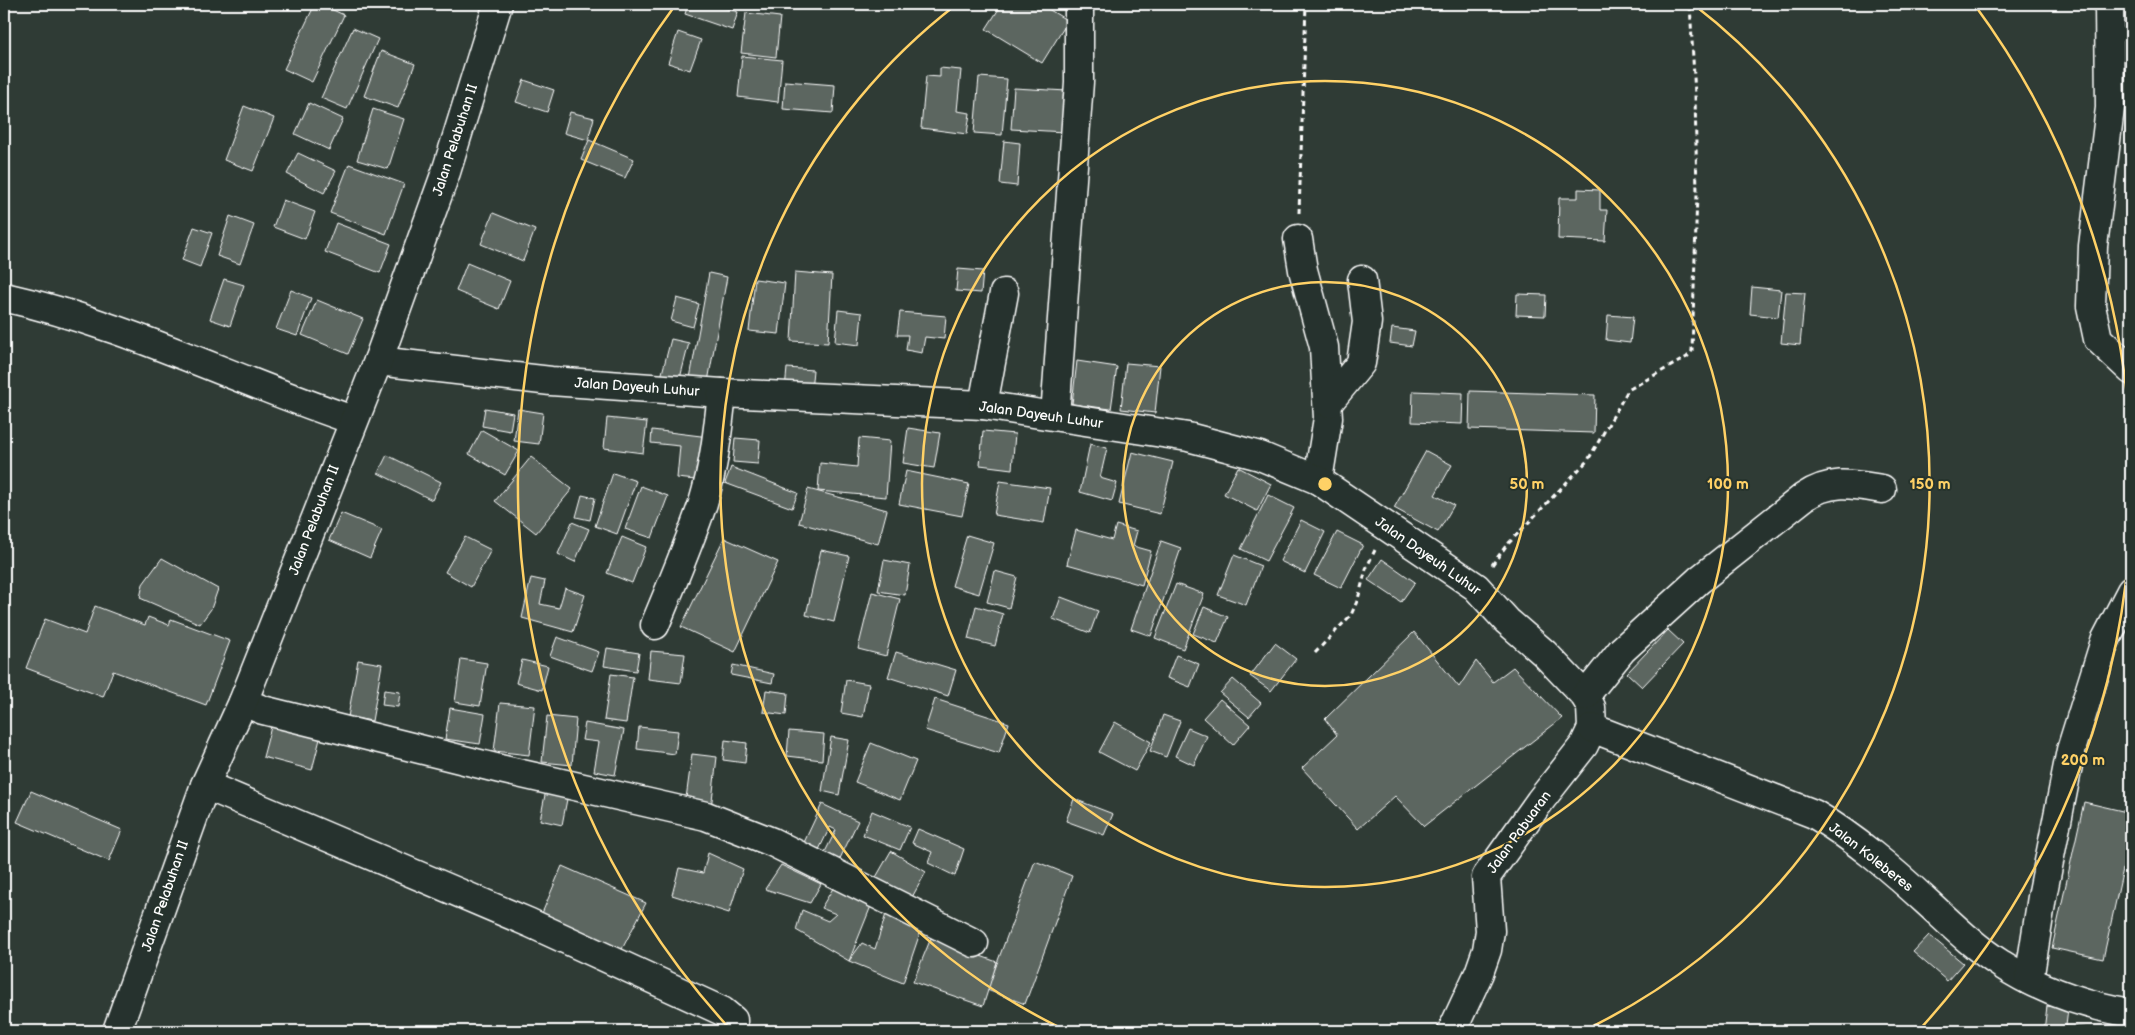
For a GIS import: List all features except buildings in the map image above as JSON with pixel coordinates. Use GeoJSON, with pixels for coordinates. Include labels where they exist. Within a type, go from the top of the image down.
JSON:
{"type":"FeatureCollection","features":[{"type":"Feature","properties":{"kind":"street","name":"Jalan Pelabuhan II"},"geometry":{"type":"LineString","coordinates":[[118,1031],[205,785],[243,702],[378,361],[446,172],[498,4]]}},
{"type":"Feature","properties":{"kind":"street"},"geometry":{"type":"LineString","coordinates":[[1056,416],[1079,82],[1079,4]]}},
{"type":"Feature","properties":{"kind":"street"},"geometry":{"type":"LineString","coordinates":[[2109,4],[2110,108],[2093,246],[2091,306],[2098,338],[2131,370]]}},
{"type":"Feature","properties":{"kind":"street"},"geometry":{"type":"LineString","coordinates":[[1298,239],[1303,270],[1324,347],[1328,403],[1318,480]]}},
{"type":"Feature","properties":{"kind":"street"},"geometry":{"type":"LineString","coordinates":[[1328,403],[1361,363],[1367,322],[1362,280]]}},
{"type":"Feature","properties":{"kind":"street"},"geometry":{"type":"LineString","coordinates":[[983,405],[1004,293]]}},
{"type":"Feature","properties":{"kind":"street"},"geometry":{"type":"LineString","coordinates":[[4,297],[148,340],[354,420]]}},
{"type":"Feature","properties":{"kind":"street","name":"Jalan Dayeuh Luhur"},"geometry":{"type":"LineString","coordinates":[[378,361],[551,381],[722,393],[983,405],[1188,437],[1260,456],[1318,480],[1476,587],[1585,696],[1591,707],[1592,728]]}},
{"type":"Feature","properties":{"kind":"street"},"geometry":{"type":"LineString","coordinates":[[655,624],[690,540],[703,501],[714,455],[722,393]]}},
{"type":"Feature","properties":{"kind":"street"},"geometry":{"type":"LineString","coordinates":[[1585,696],[1622,650],[1699,580],[1804,497],[1822,486],[1836,484],[1882,489]]}},
{"type":"Feature","properties":{"kind":"street"},"geometry":{"type":"LineString","coordinates":[[2029,980],[2042,897],[2071,750],[2105,641],[2131,591]]}},
{"type":"Feature","properties":{"kind":"street"},"geometry":{"type":"LineString","coordinates":[[243,702],[264,710],[500,769],[706,816],[772,842],[974,942]]}},
{"type":"Feature","properties":{"kind":"street","name":"Jalan Koleberes"},"geometry":{"type":"LineString","coordinates":[[1592,728],[1821,818],[1834,826],[1906,884],[1966,938],[2000,964],[2029,980],[2095,1007],[2131,1013]]}},
{"type":"Feature","properties":{"kind":"street","name":"Jalan Pabuaran"},"geometry":{"type":"LineString","coordinates":[[1452,1031],[1479,973],[1487,950],[1490,931],[1486,877],[1540,801],[1584,745],[1592,728]]}},
{"type":"Feature","properties":{"kind":"street"},"geometry":{"type":"LineString","coordinates":[[205,785],[530,923],[722,1011],[733,1020],[733,1031]]}},
{"type":"Feature","properties":{"kind":"path"},"geometry":{"type":"LineString","coordinates":[[1298,239],[1306,4]]}},
{"type":"Feature","properties":{"kind":"path"},"geometry":{"type":"LineString","coordinates":[[1476,587],[1506,546],[1588,460],[1628,390],[1687,357],[1692,351],[1697,194],[1695,95],[1690,4]]}},
{"type":"Feature","properties":{"kind":"path"},"geometry":{"type":"LineString","coordinates":[[1315,653],[1351,615],[1358,599],[1366,569],[1389,529]]}}]}
